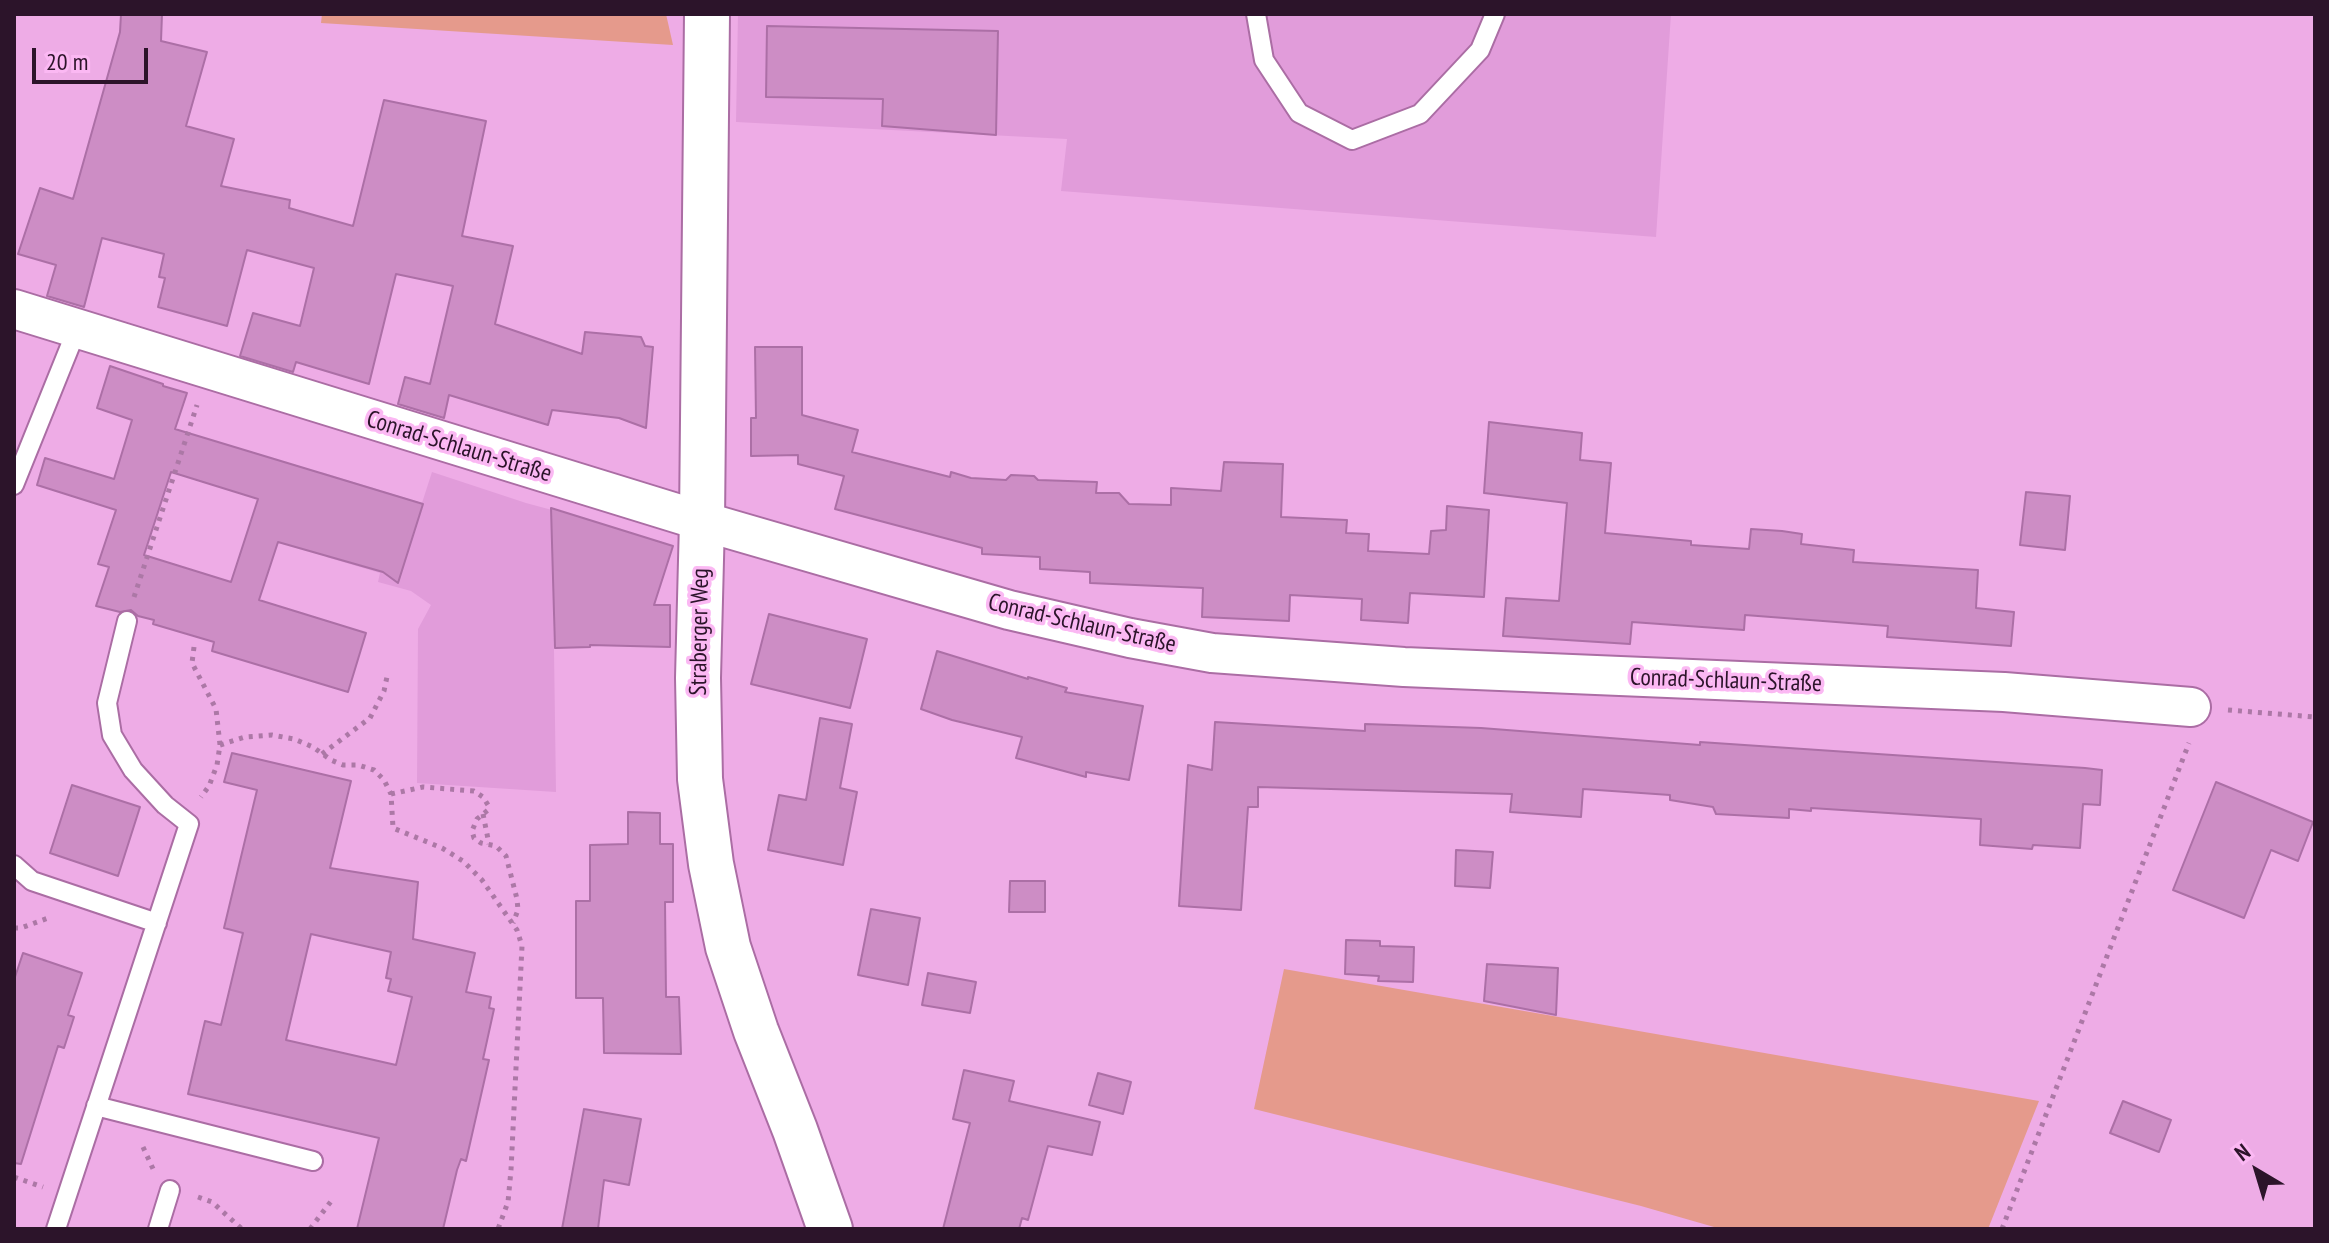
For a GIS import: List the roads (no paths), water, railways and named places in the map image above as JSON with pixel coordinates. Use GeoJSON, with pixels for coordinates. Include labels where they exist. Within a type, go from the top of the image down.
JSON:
{"type":"FeatureCollection","features":[{"type":"Feature","properties":{"kind":"street","name":"Straberger Weg"},"geometry":{"type":"LineString","coordinates":[[707,14],[698,678],[700,764],[711,864],[728,947],[830,1229]]}},
{"type":"Feature","properties":{"kind":"street","name":"Conrad-Schlaun-Straße"},"geometry":{"type":"LineString","coordinates":[[14,309],[702,521],[1009,610],[1212,653],[1419,668],[2004,692],[2191,707]]}},
{"type":"Feature","properties":{"kind":"lane"},"geometry":{"type":"LineString","coordinates":[[1256,14],[1264,60],[1299,113],[1352,140],[1420,114],[1480,50],[1495,14]]}},
{"type":"Feature","properties":{"kind":"lane"},"geometry":{"type":"LineString","coordinates":[[14,485],[77,329]]}},
{"type":"Feature","properties":{"kind":"lane"},"geometry":{"type":"LineString","coordinates":[[56,1229],[189,824],[165,805],[133,770],[112,735],[107,703],[127,621]]}},
{"type":"Feature","properties":{"kind":"lane"},"geometry":{"type":"LineString","coordinates":[[14,865],[32,881],[157,923]]}},
{"type":"Feature","properties":{"kind":"lane"},"geometry":{"type":"LineString","coordinates":[[96,1106],[313,1161]]}},
{"type":"Feature","properties":{"kind":"lane"},"geometry":{"type":"LineString","coordinates":[[158,1229],[170,1190]]}}]}
